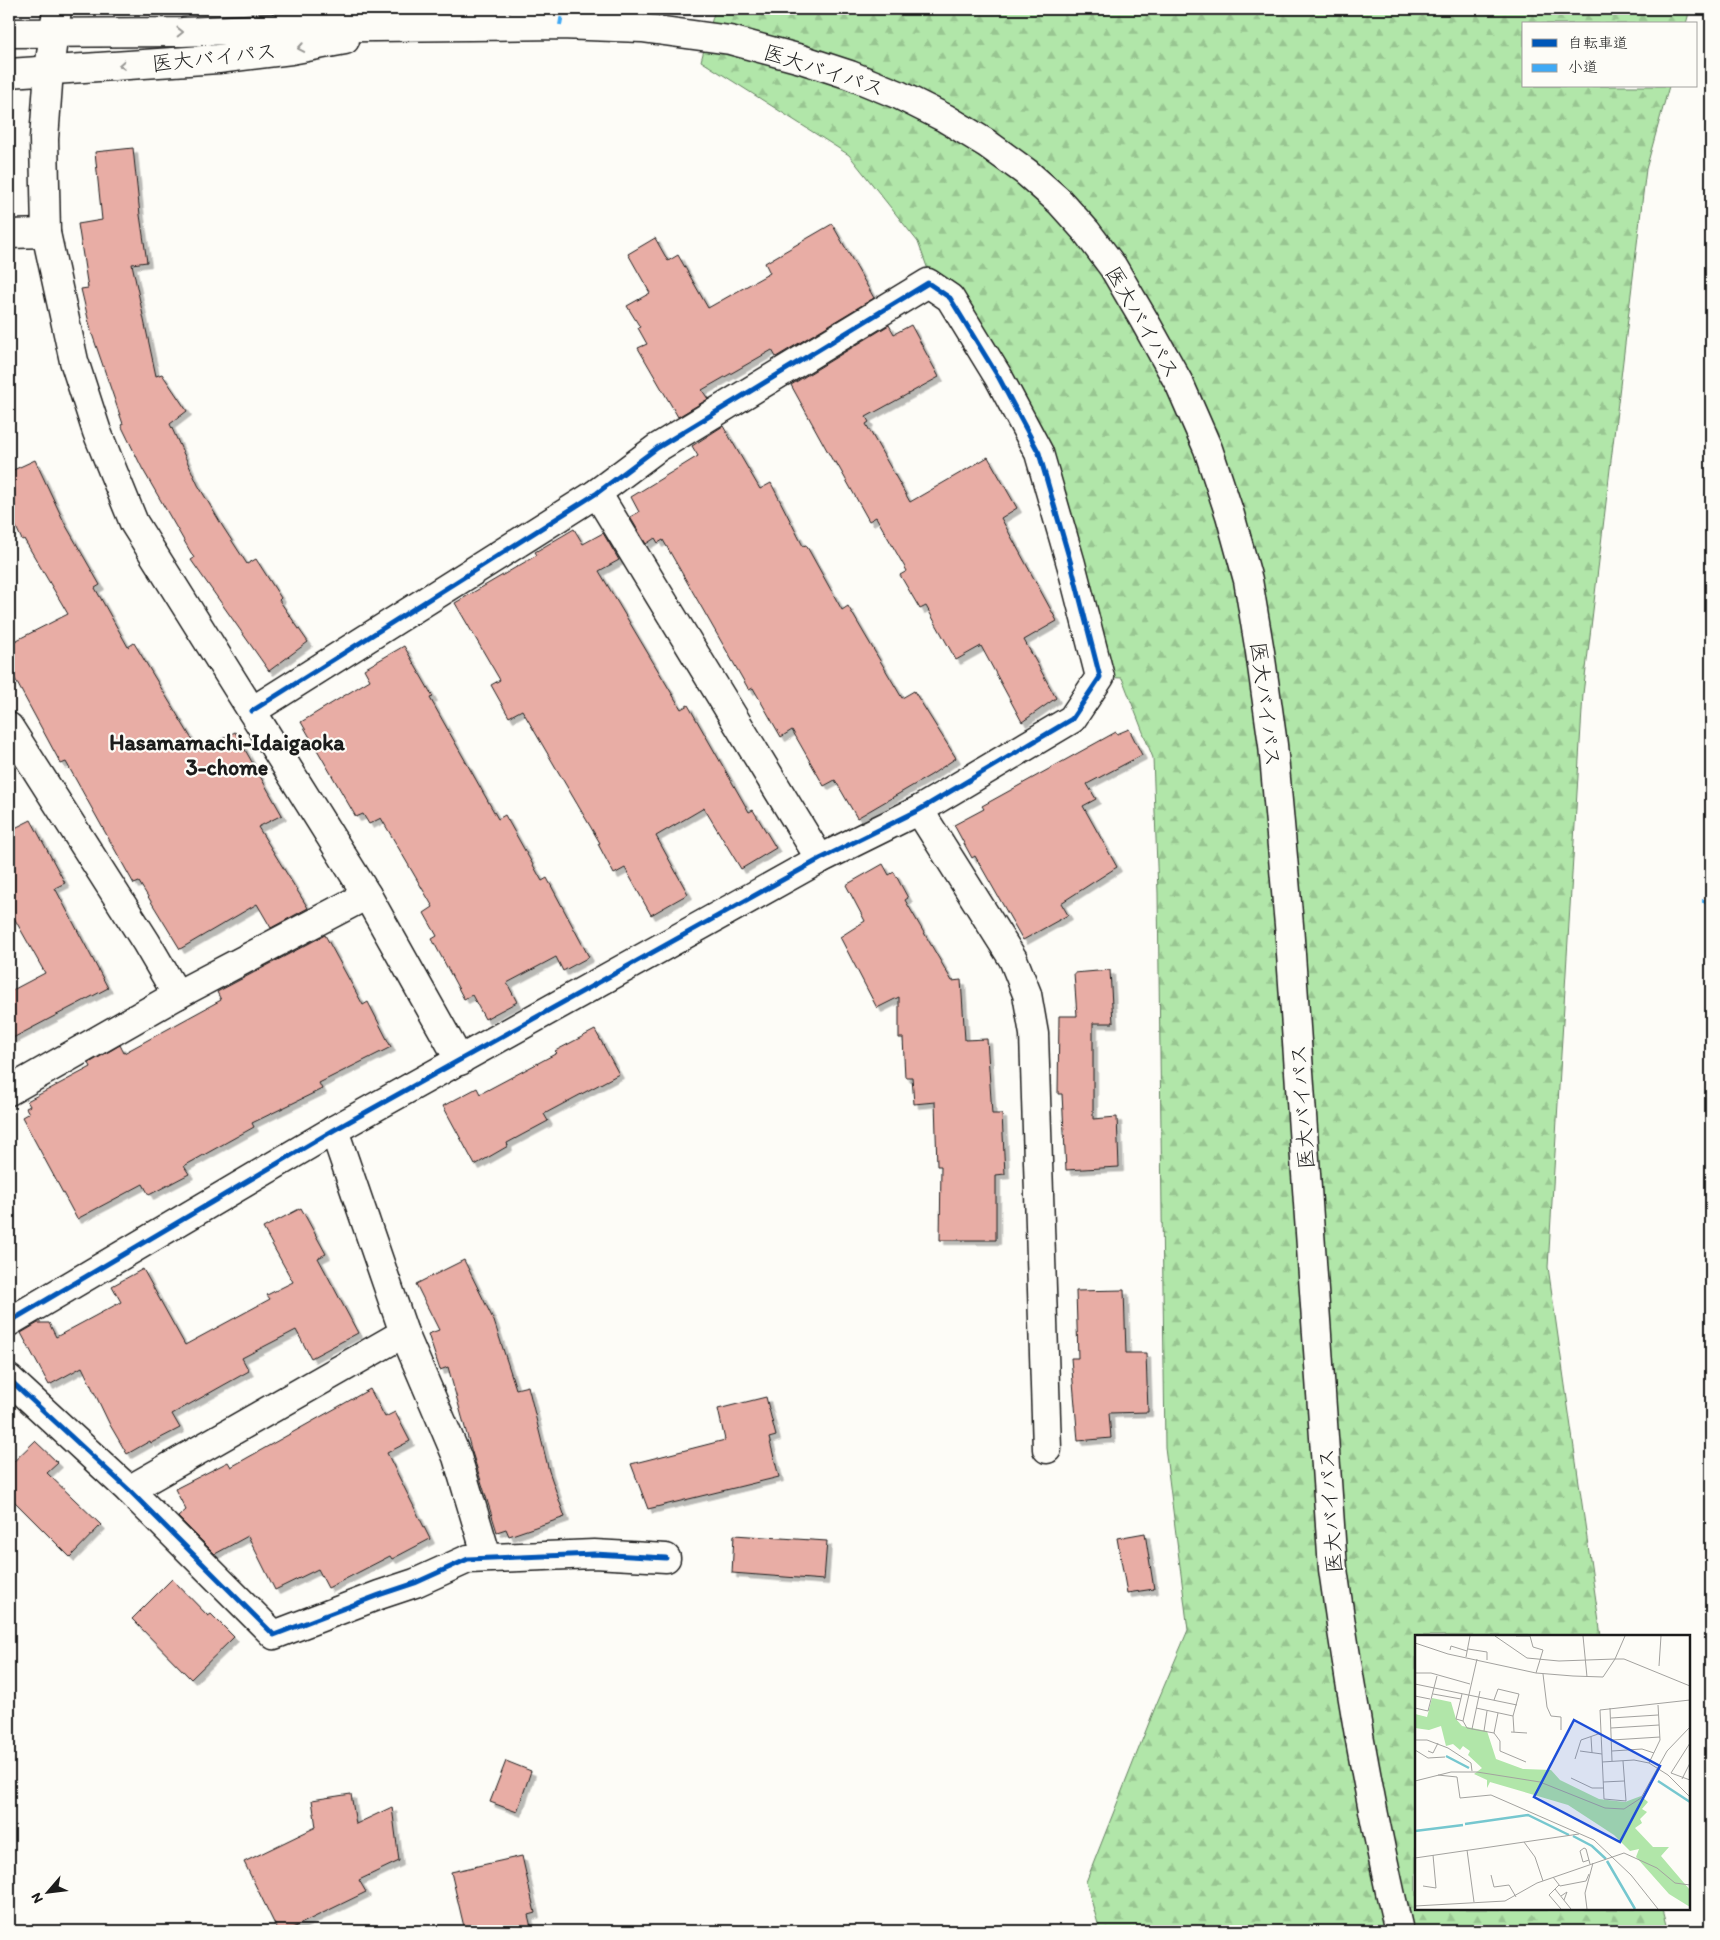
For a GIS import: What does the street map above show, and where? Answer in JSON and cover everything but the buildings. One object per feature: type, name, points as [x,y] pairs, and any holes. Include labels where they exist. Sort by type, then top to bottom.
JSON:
[{"type":"street","name":"医大バイパス","points":[[9,33],[56,21],[182,32],[418,26],[604,26],[680,32],[730,40],[801,59],[850,75],[899,95],[945,118],[986,143],[1026,172],[1059,201],[1086,231],[1113,267],[1180,385],[1208,449],[1230,515],[1248,580],[1273,745],[1290,925],[1333,1569],[1348,1671],[1381,1852],[1399,1931]]},
{"type":"street","points":[[56,21],[49,70],[44,139],[46,233],[74,361],[97,432],[134,523],[367,895],[460,1061]]},
{"type":"street","name":"医大バイパス","points":[[9,73],[218,59],[291,50],[418,26]]},
{"type":"street","points":[[9,234],[46,233]]},
{"type":"street","points":[[9,1322],[334,1130],[820,859],[919,810],[1072,719],[1100,677],[1071,564],[1039,453],[999,378],[950,298],[928,283],[657,448],[597,493],[252,711]]},
{"type":"street","points":[[597,493],[820,859]]},
{"type":"street","points":[[9,727],[146,942],[177,996]]},
{"type":"street","points":[[919,810],[1013,959],[1027,994],[1034,1034],[1047,1449]]},
{"type":"street","points":[[9,1092],[177,996],[367,895]]},
{"type":"street","points":[[334,1130],[404,1333],[456,1456],[486,1557]]},
{"type":"street","points":[[129,1490],[404,1333]]},
{"type":"street","points":[[9,1379],[129,1490],[274,1635],[415,1583],[468,1558],[594,1554],[666,1558]]},
{"type":"green space","points":[[715,9],[1690,9],[1687,22],[1522,22],[1522,88],[1668,88],[1646,169],[1583,694],[1548,1267],[1601,1635],[1415,1635],[1415,1910],[1663,1910],[1669,1931],[1100,1931],[1086,1882],[1156,1705],[1188,1630],[1165,1447],[1158,893],[1153,758],[1122,678],[1100,677],[1046,447],[931,278],[918,242],[849,155],[701,61]]},
{"type":"marked path","points":[[560,25],[563,9]]},
{"type":"marked path","points":[[1702,901],[1711,901]]},
{"type":"cycle path","points":[[9,1322],[334,1130],[820,859],[919,810],[1072,719],[1100,677],[1071,564],[1039,453],[999,378],[950,298],[928,283],[657,448],[597,493],[252,711]]},
{"type":"cycle path","points":[[9,1379],[129,1490],[274,1635],[415,1583],[468,1559],[594,1554],[666,1558]]},
{"type":"district","name":"Hasamamachi-Idaigaoka 3-chome","points":[[227,754]]}]
